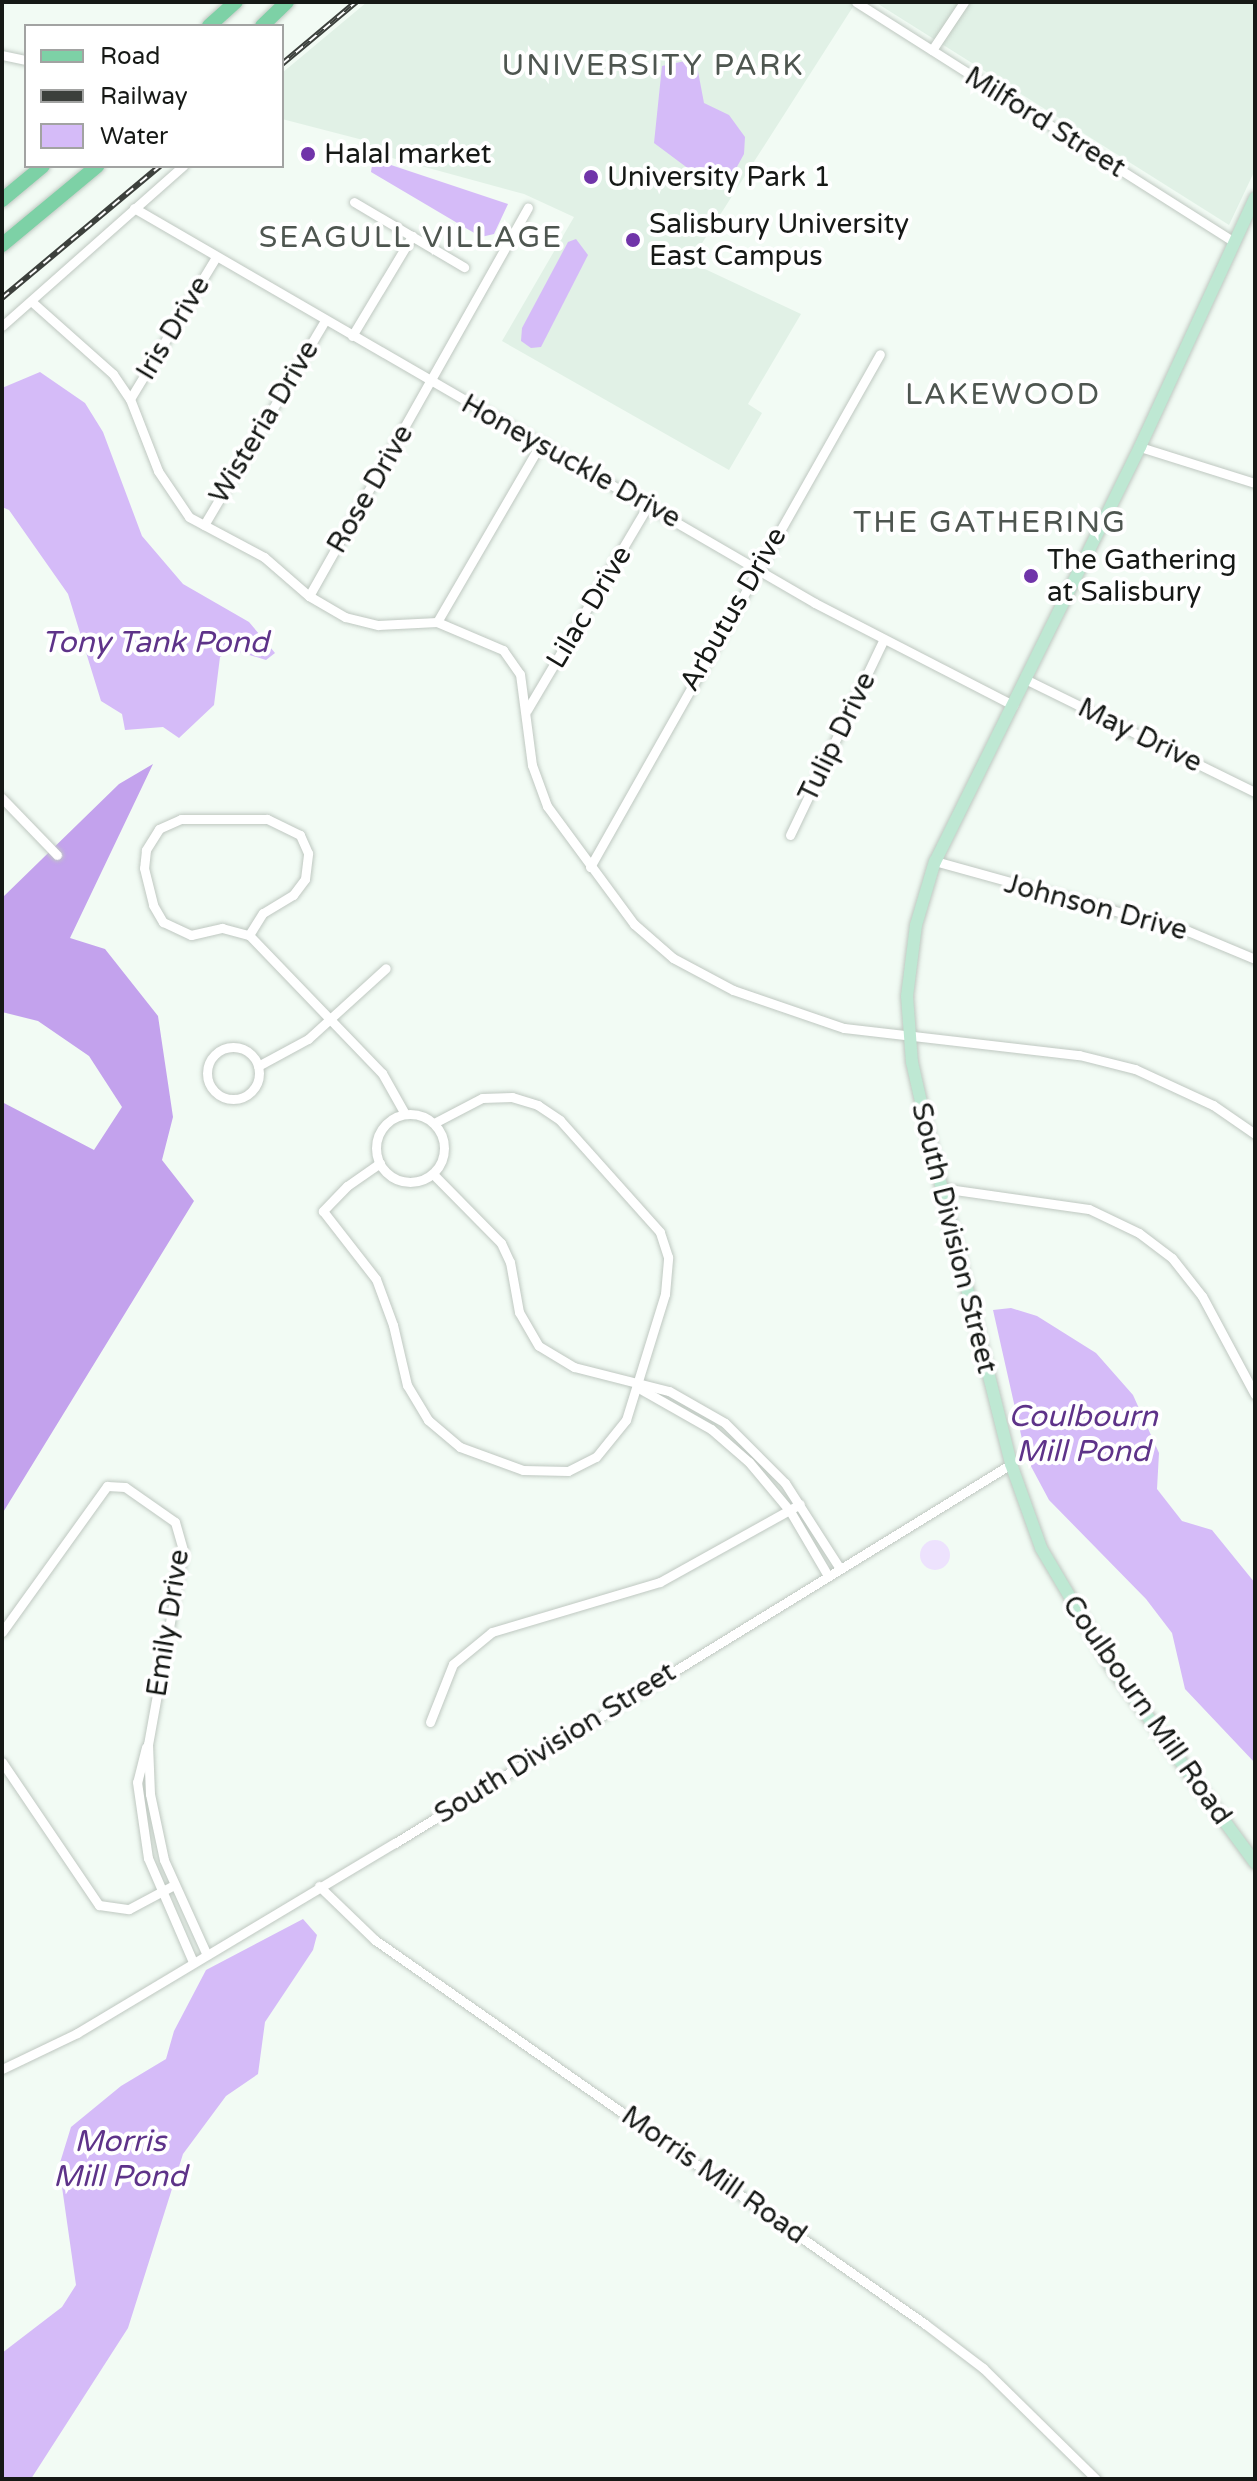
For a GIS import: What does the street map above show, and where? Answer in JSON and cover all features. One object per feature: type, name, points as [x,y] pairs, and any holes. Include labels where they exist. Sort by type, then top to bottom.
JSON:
[{"type":"main road","points":[[211,24],[236,2]]},
{"type":"main road","points":[[264,24],[287,2]]},
{"type":"main road","points":[[2,200],[41,168]]},
{"type":"main road","points":[[2,245],[95,168]]},
{"type":"street","name":"Milford Street","points":[[856,2],[1234,242]]},
{"type":"street","points":[[932,50],[964,2]]},
{"type":"street","points":[[2,55],[24,60]]},
{"type":"street","points":[[2,326],[181,168]]},
{"type":"street","name":"South Division Street","points":[[2,2069],[77,2033],[1011,1464],[941,1188],[908,1034],[911,948],[935,861],[1140,447],[1255,198]]},
{"type":"street","points":[[354,202],[464,267]]},
{"type":"street","name":"Rose Drive","points":[[309,596],[528,207]]},
{"type":"street","name":"Honeysuckle Drive","points":[[134,208],[758,568],[884,639],[1013,705]]},
{"type":"street","points":[[352,336],[412,236]]},
{"type":"street","name":"Iris Drive","points":[[130,399],[216,257]]},
{"type":"street","points":[[31,301],[91,351],[130,399],[171,494],[204,525],[264,557],[309,596],[363,622],[437,622],[468,631],[503,650],[520,674],[539,790],[590,867],[654,944],[709,979],[844,1028],[1079,1055],[1135,1069],[1213,1105],[1255,1134]]},
{"type":"street","name":"Wisteria Drive","points":[[204,525],[325,320]]},
{"type":"street","name":"Arbutus Drive","points":[[590,867],[880,354]]},
{"type":"street","points":[[437,622],[541,443]]},
{"type":"street","points":[[1140,447],[1255,483]]},
{"type":"street","name":"Lilac Drive","points":[[527,710],[649,504]]},
{"type":"street","name":"Tulip Drive","points":[[790,835],[884,639]]},
{"type":"street","name":"May Drive","points":[[1025,679],[1255,792]]},
{"type":"street","points":[[2,798],[57,855]]},
{"type":"street","points":[[249,935],[263,913],[293,895],[305,879],[308,853],[300,835],[267,819],[181,819],[159,829],[146,850],[144,868],[153,905],[163,922],[191,935],[222,928],[249,935],[382,1073],[405,1114],[434,1123],[445,1143],[433,1174]]},
{"type":"street","name":"Johnson Drive","points":[[935,861],[1188,931],[1255,959]]},
{"type":"street","points":[[258,1066],[298,1046],[332,1020],[386,968]]},
{"type":"street","points":[[231,1047],[248,1052],[258,1066],[253,1090],[239,1098],[215,1092],[207,1078],[215,1054],[231,1047]]},
{"type":"street","points":[[405,1114],[380,1132],[380,1163],[323,1211],[376,1279],[413,1397],[428,1420],[460,1447],[523,1470],[568,1471],[610,1446],[626,1420],[668,1281],[668,1257],[655,1222],[560,1120],[538,1105],[512,1097],[482,1098],[434,1123]]},
{"type":"street","points":[[380,1163],[403,1182],[433,1174]]},
{"type":"street","points":[[433,1174],[501,1243],[510,1262],[519,1312],[539,1346],[574,1367],[637,1387],[669,1391],[725,1423],[761,1454],[800,1504],[839,1567]]},
{"type":"street","points":[[941,1188],[1077,1206],[1139,1233],[1172,1258],[1202,1296],[1255,1395]]},
{"type":"street","points":[[637,1387],[726,1441],[790,1511],[827,1574]]},
{"type":"street","name":"Coulbourn Mill Road","points":[[1011,1464],[1041,1548],[1072,1607],[1255,1863]]},
{"type":"street","name":"Emily Drive","points":[[2,1632],[107,1486],[125,1487],[175,1522],[183,1550],[148,1744],[152,1815],[174,1885],[206,1953]]},
{"type":"street","points":[[430,1722],[453,1664],[492,1632],[660,1582],[800,1504]]},
{"type":"street","name":"Emily Drive","points":[[148,1744],[139,1762],[139,1805],[160,1890],[193,1962]]},
{"type":"street","points":[[2,1762],[99,1905],[129,1909],[174,1885]]},
{"type":"street","name":"Morris Mill Road","points":[[319,1886],[375,1940],[983,2368],[1096,2479]]},
{"type":"shaded area","name":"Salisbury University East Campus","points":[[367,2],[856,2],[690,262],[801,314],[748,404],[762,413],[729,470],[502,341],[574,217],[524,194],[359,149],[363,140],[284,120],[284,71]]},
{"type":"shaded area","points":[[875,2],[1255,2],[1255,170],[1229,225]]},
{"type":"shaded area","points":[[153,764],[70,938],[105,949],[158,1016],[173,1117],[162,1160],[194,1201],[2,1514],[2,1102],[94,1150],[122,1107],[89,1056],[38,1021],[2,1012],[2,898],[119,784]]},
{"type":"shaded area","points":[[935,1540],[941,1541],[949,1549],[949,1561],[941,1569],[935,1570],[929,1569],[921,1561],[920,1555],[921,1549],[929,1541]]},
{"type":"water","points":[[685,61],[697,66],[704,103],[729,115],[745,137],[744,154],[727,185],[709,184],[654,143],[662,66]]},
{"type":"water","points":[[373,159],[508,204],[494,234],[481,237],[371,172]]},
{"type":"water","points":[[576,239],[588,255],[541,347],[531,348],[521,341],[522,328],[568,242]]},
{"type":"water","name":"Tony Tank Pond","points":[[40,372],[85,403],[103,432],[142,536],[183,584],[249,622],[275,653],[266,660],[233,650],[220,657],[214,705],[179,738],[163,727],[125,730],[122,714],[101,701],[68,594],[9,510],[2,507],[2,388]]},
{"type":"water","name":"Coulbourn Mill Pond","points":[[1011,1308],[1037,1316],[1096,1353],[1133,1395],[1159,1453],[1157,1489],[1182,1521],[1212,1530],[1255,1583],[1255,1763],[1185,1689],[1172,1633],[1146,1599],[1049,1500],[1026,1457],[993,1310]]},
{"type":"water","name":"Morris Mill Pond","points":[[303,1919],[317,1935],[313,1950],[265,2022],[258,2074],[226,2096],[183,2154],[128,2328],[31,2479],[2,2479],[2,2353],[62,2307],[76,2285],[59,2166],[71,2127],[121,2086],[166,2059],[174,2031],[206,1970]]},
{"type":"railway","points":[[284,62],[356,2]]},
{"type":"railway","points":[[2,298],[158,168]]},
{"type":"place","name":"Halal market","points":[[308,154]]},
{"type":"place","name":"University Park 1","points":[[591,177]]},
{"type":"place","name":"Salisbury University East Campus","points":[[633,240]]},
{"type":"place","name":"The Gathering at Salisbury","points":[[1031,576]]},
{"type":"district","name":"UNIVERSITY PARK","points":[[653,66]]},
{"type":"district","name":"SEAGULL VILLAGE","points":[[411,238]]},
{"type":"district","name":"LAKEWOOD","points":[[1003,395]]},
{"type":"district","name":"THE GATHERING","points":[[990,523]]}]
